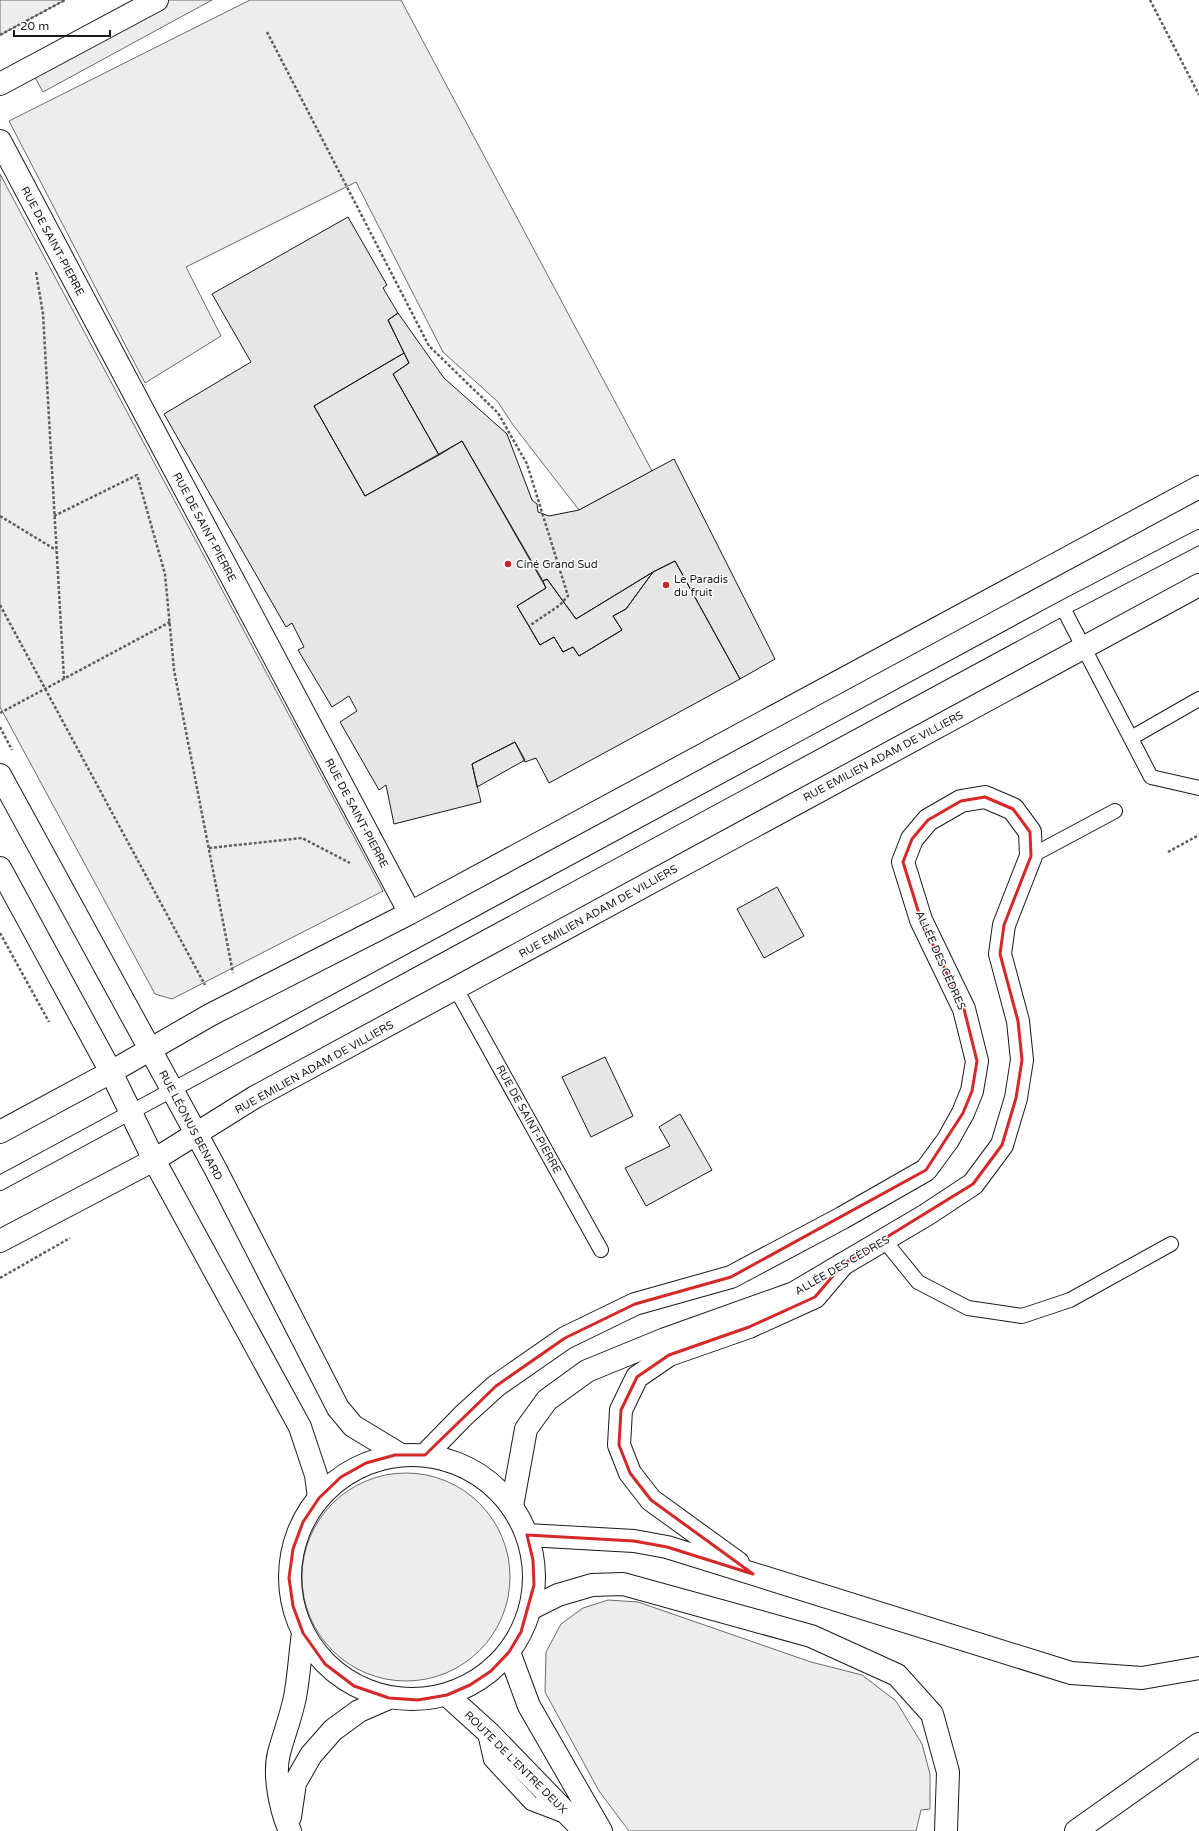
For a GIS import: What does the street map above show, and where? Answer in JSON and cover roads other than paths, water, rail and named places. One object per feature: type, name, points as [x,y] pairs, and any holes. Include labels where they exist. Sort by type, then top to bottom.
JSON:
[{"type":"main road","points":[[0,84],[157,0]]},
{"type":"main road","name":"RUE DE SAINT-PIERRE","points":[[0,141],[410,913]]},
{"type":"main road","points":[[0,1132],[111,1072],[210,1015],[410,913],[1199,487]]},
{"type":"main road","name":"RUE EMILIEN ADAM DE VILLIERS","points":[[0,1241],[154,1160],[255,1097],[1199,585]]},
{"type":"main road","name":"RUE LÉONUS BENARD","points":[[0,775],[196,1134],[338,1408],[353,1426],[401,1455]]},
{"type":"main road","name":"ALLÉE DES CÈDRES","points":[[425,1455],[464,1415],[496,1386],[565,1338],[635,1304],[731,1277],[842,1218],[926,1170],[948,1140],[962,1113],[972,1091],[977,1061],[964,1009],[921,920],[903,862],[912,838],[928,820],[961,800],[985,797],[1013,809],[1030,832],[1031,856],[1004,925],[1000,954],[1018,1021],[1022,1060],[1016,1098],[1002,1145],[973,1184],[926,1215],[794,1293],[665,1339],[587,1370],[547,1400],[526,1429],[512,1506]]},
{"type":"main road","points":[[0,868],[111,1072],[154,1160],[300,1427],[316,1475],[318,1498]]},
{"type":"main road","points":[[754,1574],[652,1500],[630,1473],[619,1445],[621,1410],[637,1377],[669,1355],[749,1327],[815,1297],[843,1264]]},
{"type":"main road","points":[[395,1455],[425,1455],[448,1459],[469,1469],[488,1482],[512,1506],[527,1535],[533,1560],[534,1585],[530,1609],[521,1632],[508,1652],[491,1671],[470,1685],[447,1695],[418,1700],[389,1698],[354,1686],[325,1664],[303,1633],[293,1606],[289,1578],[293,1549],[303,1522],[318,1498],[340,1477],[366,1463],[395,1455]]},
{"type":"main road","points":[[527,1535],[634,1541],[667,1547],[1071,1673],[1142,1678],[1199,1668]]},
{"type":"main road","points":[[530,1609],[558,1595],[592,1585],[623,1584],[811,1636],[897,1675],[932,1714],[948,1772],[946,1831]]},
{"type":"main road","points":[[289,1830],[280,1797],[277,1773],[279,1754],[289,1725],[295,1696],[303,1633]]},
{"type":"main road","name":"ROUTE DE L'ENTRE DEUX","points":[[508,1652],[529,1706],[601,1831]]},
{"type":"main road","name":"ROUTE DE L'ENTRE DEUX","points":[[447,1695],[483,1727],[578,1825]]},
{"type":"main road","points":[[289,1830],[295,1783],[311,1755],[333,1730],[354,1715],[389,1698]]},
{"type":"main road","points":[[1076,1831],[1199,1744]]},
{"type":"lane","points":[[0,1183],[1063,608],[1199,536]]},
{"type":"lane","points":[[1063,608],[1151,777],[1199,788]]},
{"type":"lane","points":[[1130,738],[1199,699]]},
{"type":"lane","points":[[1031,856],[1115,811]]},
{"type":"lane","name":"RUE DE SAINT-PIERRE","points":[[456,989],[601,1250]]},
{"type":"lane","points":[[884,1240],[918,1282],[968,1308],[1022,1316],[1070,1300],[1171,1244]]},
{"type":"place","name":"Ciné Grand Sud","points":[[508,564]]},
{"type":"place","name":"Le Paradis du fruit","points":[[666,585]]}]
